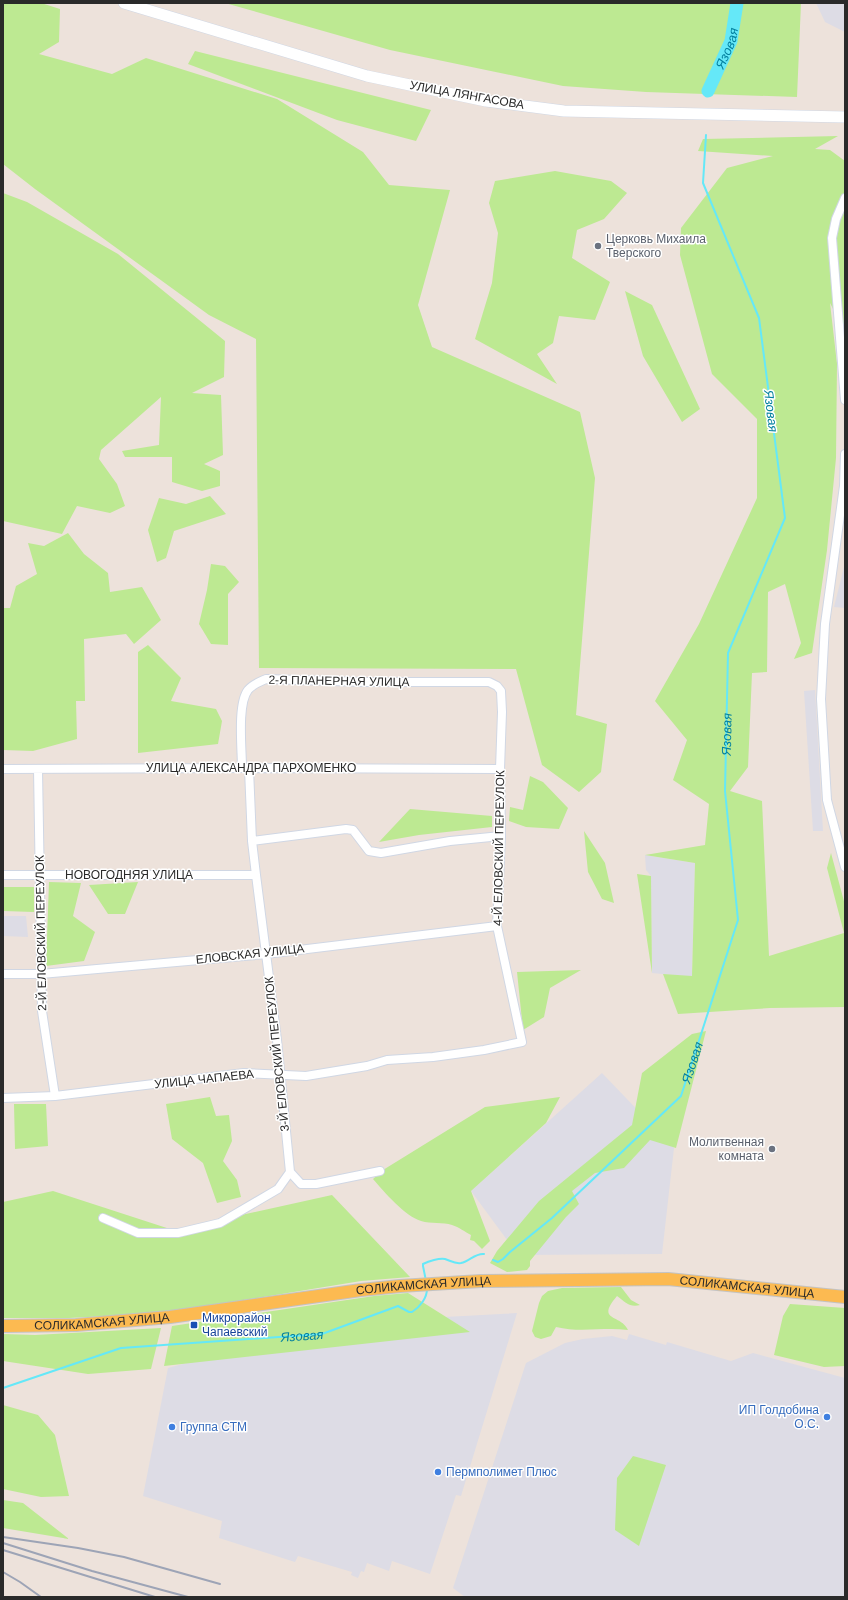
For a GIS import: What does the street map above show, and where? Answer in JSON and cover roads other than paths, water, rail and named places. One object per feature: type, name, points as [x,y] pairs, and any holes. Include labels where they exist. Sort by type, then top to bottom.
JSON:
[{"type":"main road","name":"УЛИЦА ЛЯНГАСОВА","points":[[124,3],[366,76],[486,102],[564,111],[845,117]]},
{"type":"main road","name":"СОЛИКАМСКАЯ УЛИЦА","points":[[3,1326],[76,1325],[170,1317],[400,1286],[450,1282],[668,1279],[845,1298]]},
{"type":"street","points":[[845,198],[836,219],[832,238],[845,400]]},
{"type":"street","points":[[845,454],[844,486],[825,624],[820,699],[827,800],[845,867]]},
{"type":"street","name":"2-Я ПЛАНЕРНАЯ УЛИЦА","points":[[245,768],[241,725],[243,701],[247,691],[254,684],[266,679],[364,682],[489,682]]},
{"type":"street","name":"4-Й ЕЛОВСКИЙ ПЕРЕУЛОК","points":[[489,682],[497,686],[501,691],[502,712],[500,769],[501,836],[497,926],[522,1042]]},
{"type":"street","name":"3-Й ЕЛОВСКИЙ ПЕРЕУЛОК","points":[[245,768],[290,1172]]},
{"type":"street","name":"УЛИЦА АЛЕКСАНДРА ПАРХОМЕНКО","points":[[3,769],[500,769]]},
{"type":"street","name":"2-Й ЕЛОВСКИЙ ПЕРЕУЛОК","points":[[38,769],[42,1011],[55,1096]]},
{"type":"street","points":[[252,841],[346,829],[353,830],[369,851],[381,854],[450,841],[501,836]]},
{"type":"street","name":"НОВОГОДНЯЯ УЛИЦА","points":[[3,875],[256,875]]},
{"type":"street","name":"ЕЛОВСКАЯ УЛИЦА","points":[[3,974],[41,974],[266,954],[497,926]]},
{"type":"street","name":"УЛИЦА ЧАПАЕВА","points":[[3,1098],[55,1096],[244,1073],[306,1076],[348,1070],[387,1060],[433,1057],[484,1050],[522,1042]]},
{"type":"street","points":[[102,1218],[138,1233],[178,1233],[220,1223],[278,1189],[290,1172],[301,1184],[316,1184],[380,1171]]},
{"type":"waterway","name":"Язовая","points":[[708,91],[731,41],[737,3]]},
{"type":"waterway","name":"Язовая","points":[[493,1260],[498,1262],[503,1259],[552,1218],[681,1096],[738,920],[725,791],[728,653],[785,518],[759,318],[703,183],[706,135]]},
{"type":"waterway","name":"Язовая","points":[[426,1281],[423,1264],[434,1260],[443,1259],[455,1263],[461,1263],[478,1255],[484,1254]]},
{"type":"waterway","name":"Язовая","points":[[3,1388],[121,1348],[322,1334],[398,1306],[412,1312],[418,1308],[426,1296],[427,1289]]},
{"type":"railway","points":[[3,1537],[78,1548],[124,1557],[220,1584]]},
{"type":"railway","points":[[3,1543],[92,1571],[188,1597]]},
{"type":"railway","points":[[3,1550],[155,1597]]},
{"type":"railway","points":[[3,1572],[41,1597]]},
{"type":"place","name":"Церковь Михаила Тверского","points":[[598,246]]},
{"type":"place","name":"Молитвенная комната","points":[[772,1149]]},
{"type":"place","name":"Микрорайон Чапаевский","points":[[194,1325]]},
{"type":"place","name":"ИП Голдобина О.С.","points":[[827,1417]]},
{"type":"place","name":"Группа СТМ","points":[[172,1427]]},
{"type":"place","name":"Пермполимет Плюс","points":[[438,1472]]}]
